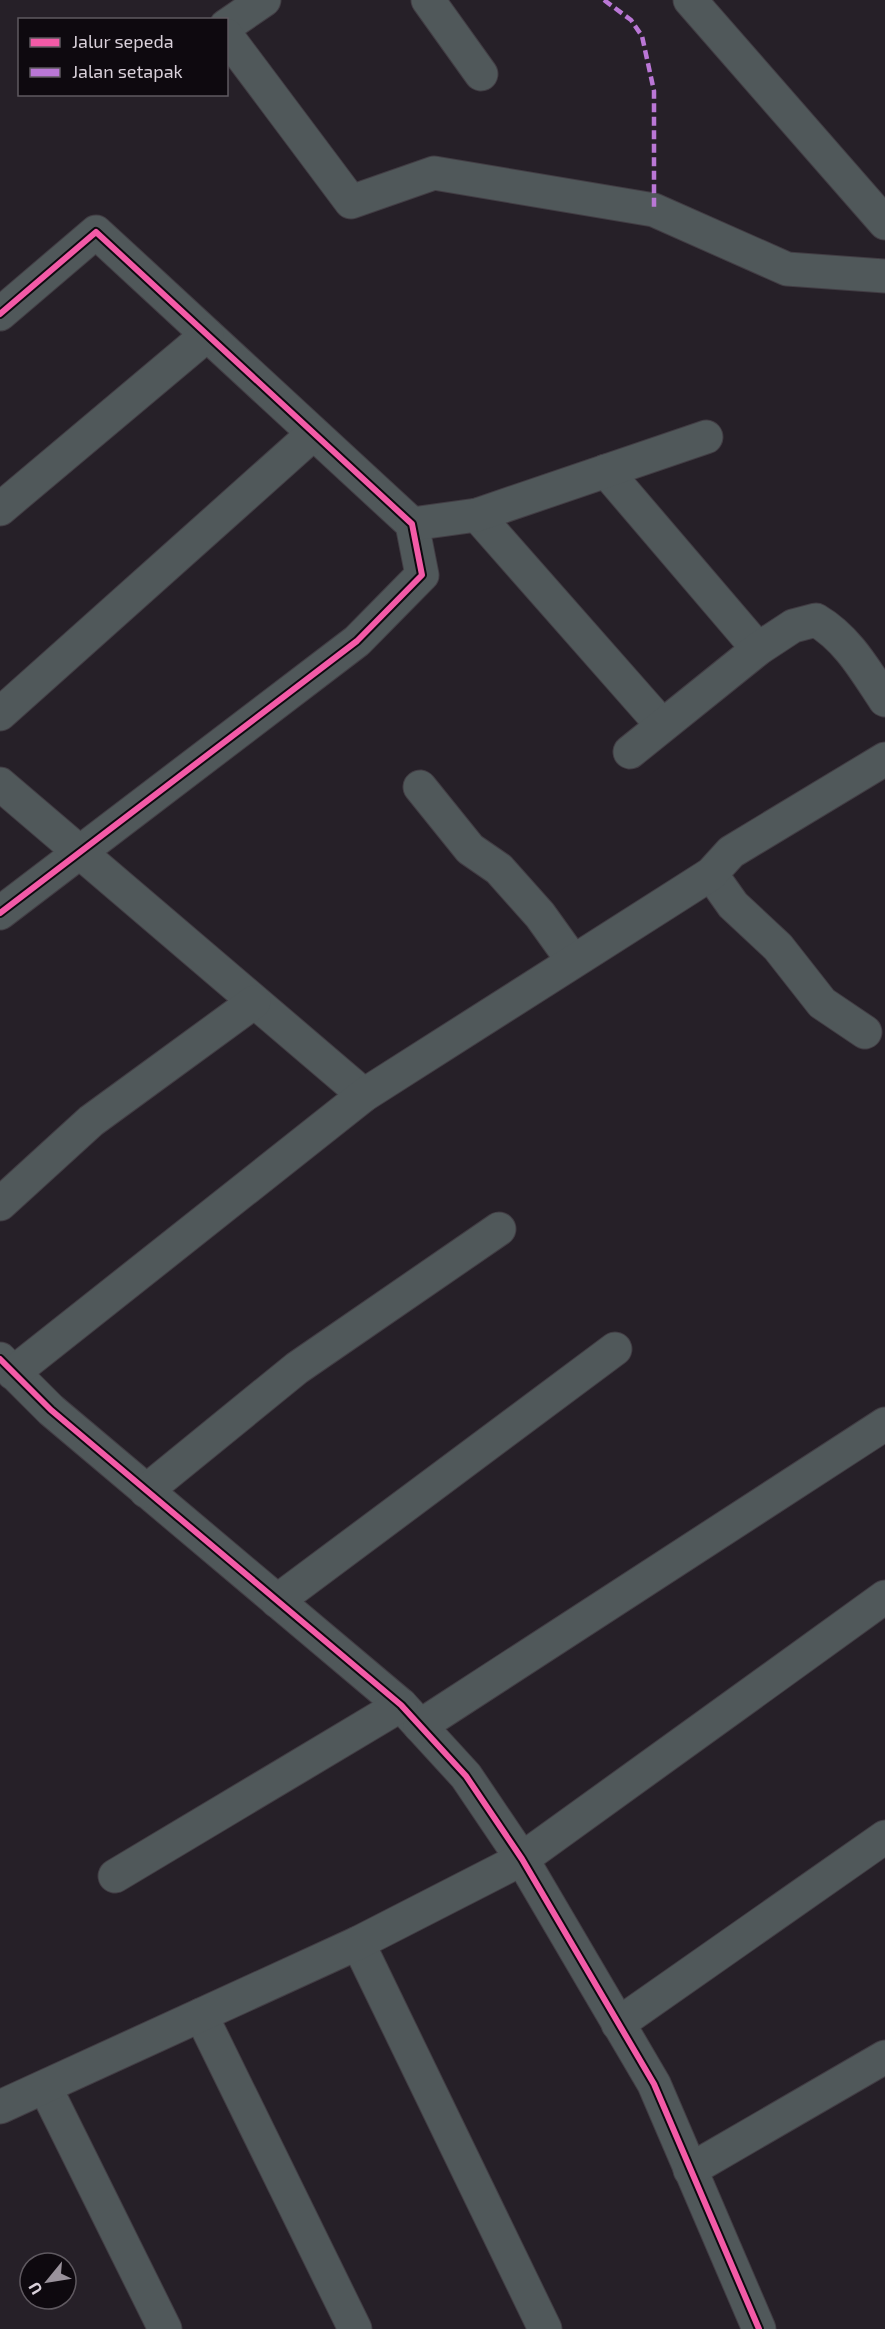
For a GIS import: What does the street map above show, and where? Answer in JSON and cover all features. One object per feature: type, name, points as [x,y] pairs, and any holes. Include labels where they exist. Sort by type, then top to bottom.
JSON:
[{"type":"street","points":[[228,25],[264,0]]},
{"type":"street","points":[[428,0],[481,74]]},
{"type":"street","points":[[690,0],[885,223]]},
{"type":"street","points":[[228,38],[351,202],[434,173],[654,210],[787,269],[885,276]]},
{"type":"street","points":[[0,314],[96,232],[412,524],[423,575],[357,640],[0,913]]},
{"type":"street","points":[[0,509],[207,335]]},
{"type":"street","points":[[0,714],[313,434]]},
{"type":"street","points":[[412,524],[477,515],[706,436]]},
{"type":"street","points":[[606,471],[758,648]]},
{"type":"street","points":[[477,515],[662,725]]},
{"type":"street","points":[[630,752],[758,648],[793,626],[816,620],[833,630],[856,656],[885,700]]},
{"type":"street","points":[[747,2325],[690,2170],[654,2084],[522,1859],[466,1776],[410,1716],[51,1410],[7,1366],[364,1095],[711,874],[731,852],[885,759]]},
{"type":"street","points":[[0,783],[364,1095]]},
{"type":"street","points":[[420,787],[470,849],[499,869],[540,915],[573,961]]},
{"type":"street","points":[[711,874],[733,905],[778,947],[822,1003],[864,1032]]},
{"type":"street","points":[[0,1204],[91,1121],[254,1002]]},
{"type":"street","points":[[146,1491],[297,1368],[499,1229]]},
{"type":"street","points":[[277,1601],[615,1349]]},
{"type":"street","points":[[115,1876],[410,1716],[885,1424]]},
{"type":"street","points":[[0,2107],[358,1943],[522,1859],[885,1597]]},
{"type":"street","points":[[618,2024],[885,1837]]},
{"type":"street","points":[[358,1943],[545,2329]]},
{"type":"street","points":[[201,2015],[355,2329]]},
{"type":"street","points":[[690,2170],[885,2058]]},
{"type":"street","points":[[45,2087],[165,2329]]},
{"type":"marked path","points":[[604,0],[631,20],[642,36],[654,91],[654,210]]},
{"type":"cycle path","points":[[0,314],[96,232],[412,524],[422,575],[357,641],[0,913]]},
{"type":"cycle path","points":[[0,1359],[51,1410],[401,1705],[466,1776],[522,1859],[654,2084],[759,2329]]}]
